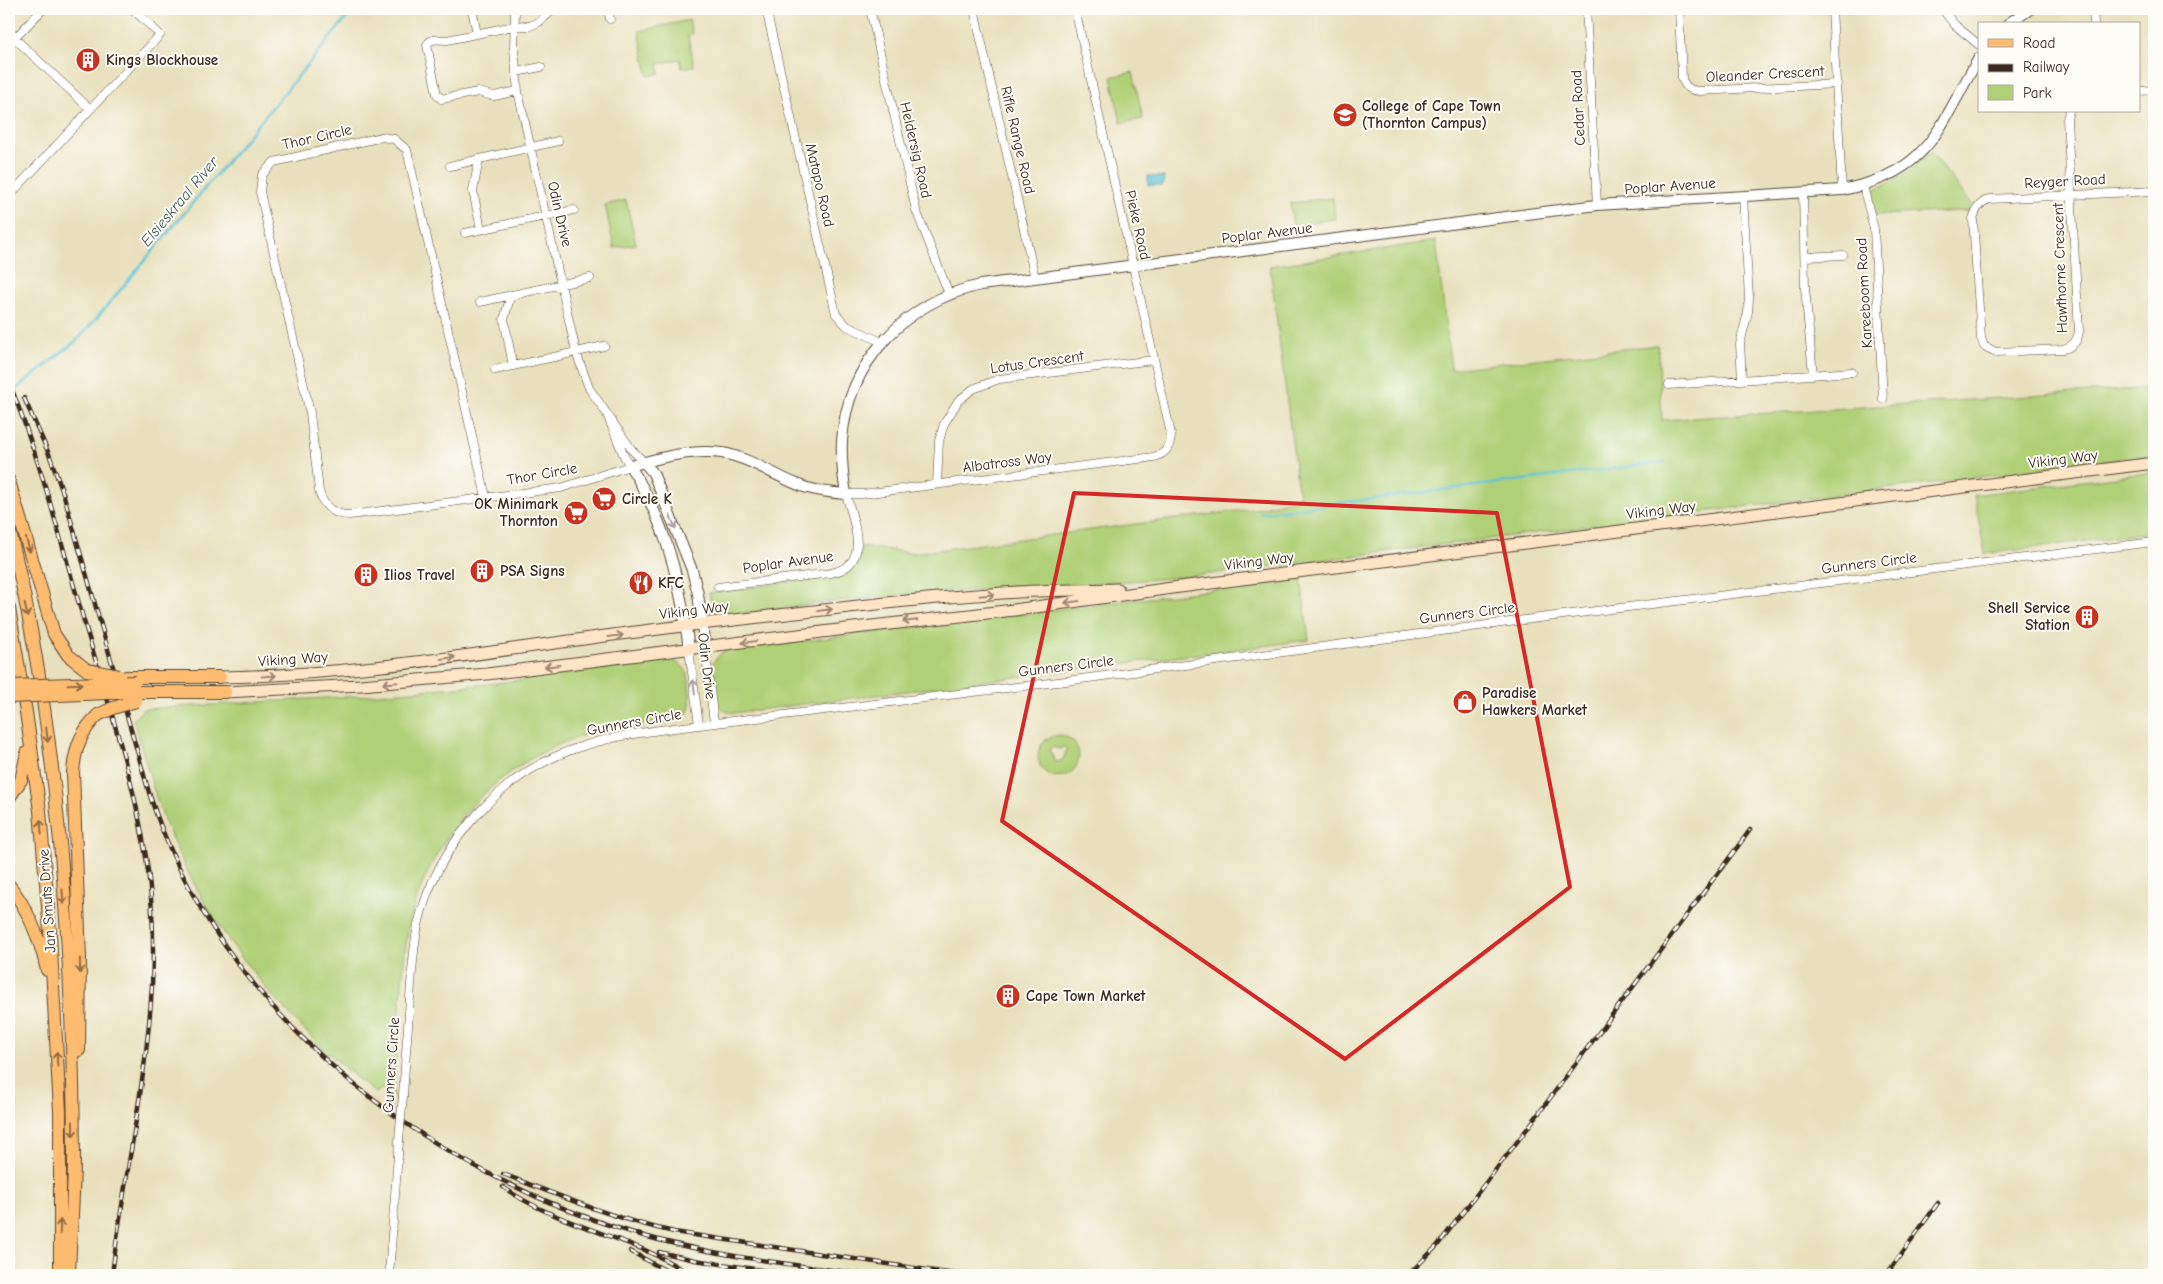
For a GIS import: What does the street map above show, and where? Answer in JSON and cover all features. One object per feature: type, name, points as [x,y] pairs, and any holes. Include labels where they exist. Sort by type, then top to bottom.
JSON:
[{"type":"main road","name":"Viking Way","points":[[225,692],[361,685],[487,674],[1024,608],[2154,463]]},
{"type":"main road","points":[[9,481],[54,634],[68,655],[87,670],[104,675],[132,688]]},
{"type":"main road","name":"Jan Smuts Drive","points":[[9,528],[40,687],[55,808],[66,924],[74,1160],[69,1275]]},
{"type":"main road","name":"Viking Way","points":[[220,677],[263,677],[359,670],[686,626],[852,607],[1018,592],[1172,588]]},
{"type":"main road","name":"Jan Smuts Drive","points":[[9,608],[40,811],[60,1111],[60,1275]]},
{"type":"main road","points":[[9,697],[132,688],[220,677]]},
{"type":"main road","points":[[9,686],[225,692]]},
{"type":"main road","points":[[73,1107],[80,1031],[81,996],[74,762],[79,739],[88,726],[98,715],[112,708],[132,688]]},
{"type":"main road","points":[[9,798],[21,780],[26,764],[28,748],[26,712]]},
{"type":"main road","points":[[9,885],[26,911],[40,945],[54,1001]]},
{"type":"street","points":[[43,9],[12,36],[90,109]]},
{"type":"street","points":[[9,196],[160,35],[133,9]]},
{"type":"street","points":[[472,9],[477,34]]},
{"type":"street","name":"Odin Drive","points":[[514,9],[518,90],[576,352],[586,380],[608,417],[624,456],[652,505],[672,557],[682,595],[699,725]]},
{"type":"street","points":[[518,90],[494,96],[478,92],[445,100],[438,98],[427,45],[432,40],[447,40],[514,26],[530,26],[539,22],[554,9]]},
{"type":"street","points":[[608,9],[610,19]]},
{"type":"street","name":"Matopo Road","points":[[766,9],[836,314],[846,326],[882,342]]},
{"type":"street","name":"Heldersig Road","points":[[870,9],[916,210],[949,294]]},
{"type":"street","name":"Rifle Range Road","points":[[974,9],[1035,278]]},
{"type":"street","name":"Pieke Road","points":[[1075,9],[1171,434],[1168,448]]},
{"type":"street","name":"Cedar Road","points":[[1586,9],[1597,205]]},
{"type":"street","name":"Oleander Crescent","points":[[1679,9],[1682,79],[1685,86],[1691,90],[1836,84]]},
{"type":"street","points":[[1842,190],[1832,9],[1846,9]]},
{"type":"street","points":[[1942,9],[1950,20],[1978,44]]},
{"type":"street","points":[[2011,22],[2030,9]]},
{"type":"street","points":[[2093,9],[2094,22]]},
{"type":"street","name":"Poplar Avenue","points":[[718,587],[831,573],[846,567],[854,559],[858,546],[846,494],[842,449],[846,411],[857,381],[882,342],[912,314],[949,294],[981,285],[1597,205],[1842,190],[1863,186],[1897,171],[1927,147],[1944,124],[1978,60]]},
{"type":"street","points":[[516,72],[541,67]]},
{"type":"street","points":[[2140,91],[2154,90]]},
{"type":"street","points":[[2068,112],[2071,194]]},
{"type":"street","name":"Thor Circle","points":[[486,497],[407,150],[394,139],[382,137],[274,162],[262,175],[260,192],[310,413],[319,491],[322,501],[334,512],[350,515],[561,488],[630,466]]},
{"type":"street","points":[[450,166],[558,141]]},
{"type":"street","points":[[479,159],[473,191],[481,229]]},
{"type":"street","name":"Kareeboom Road","points":[[1863,186],[1874,229],[1883,399]]},
{"type":"street","name":"Reyger Road","points":[[1979,206],[1990,199],[2154,191]]},
{"type":"street","points":[[1803,192],[1812,375]]},
{"type":"street","name":"Hawthorne Crescent","points":[[1979,206],[1974,219],[1981,338],[1984,346],[1996,352],[2063,349],[2074,344],[2079,331],[2071,194]]},
{"type":"street","points":[[1742,380],[1741,337],[1749,305],[1743,196]]},
{"type":"street","points":[[465,233],[574,210]]},
{"type":"street","points":[[1805,257],[1843,255]]},
{"type":"street","points":[[480,302],[590,278]]},
{"type":"street","points":[[511,295],[504,318],[513,366]]},
{"type":"street","points":[[495,370],[604,346]]},
{"type":"street","name":"Lotus Crescent","points":[[938,484],[939,441],[944,424],[958,401],[973,389],[999,379],[1154,360]]},
{"type":"street","points":[[1669,385],[1852,372]]},
{"type":"street","name":"Odin Drive","points":[[608,417],[615,423],[632,450],[653,473],[692,570],[702,624],[714,723]]},
{"type":"street","name":"Albatross Way","points":[[846,494],[862,494],[1154,457],[1162,454],[1168,448]]},
{"type":"street","points":[[630,466],[692,453],[722,453],[749,462],[807,488],[846,494]]},
{"type":"street","name":"Gunners Circle","points":[[390,1275],[413,958],[419,924],[434,879],[462,832],[486,805],[520,776],[561,754],[604,740],[714,723],[1066,681],[1538,618],[2154,542]]},
{"type":"highlighted area","points":[[1074,493],[1497,513],[1570,887],[1345,1059],[1002,821]]},
{"type":"green space","points":[[689,20],[692,34],[688,36],[694,66],[682,68],[680,59],[658,64],[660,73],[648,76],[639,31]]},
{"type":"green space","points":[[1133,72],[1143,119],[1121,123],[1111,77]]},
{"type":"green space","points":[[1931,152],[1973,206],[1970,211],[1875,215],[1870,199],[1872,191],[1903,175]]},
{"type":"green space","points":[[1333,198],[1335,219],[1293,225],[1290,203]]},
{"type":"green space","points":[[626,200],[636,244],[614,248],[605,205]]},
{"type":"green space","points":[[1436,241],[1451,369],[1658,345],[1662,420],[2154,388],[2154,455],[1202,575],[880,597],[722,616],[718,616],[719,611],[712,606],[709,593],[843,575],[856,565],[862,546],[913,553],[1260,508],[1299,498],[1270,266]]},
{"type":"green space","points":[[2154,472],[2154,532],[1985,554],[1974,495]]},
{"type":"green space","points":[[1301,579],[1309,640],[734,713],[726,711],[721,707],[714,695],[711,665],[723,651]]},
{"type":"green space","points":[[670,660],[681,665],[688,675],[690,703],[685,716],[675,721],[600,731],[556,746],[525,762],[498,782],[473,805],[451,832],[433,861],[419,892],[409,926],[404,962],[393,1096],[388,1096],[384,1088],[375,1093],[310,1035],[252,971],[226,936],[203,900],[165,822],[133,720],[143,709],[358,696],[488,684]]},
{"type":"green space","points":[[1060,735],[1073,742],[1078,749],[1079,759],[1077,764],[1072,772],[1067,775],[1053,776],[1046,773],[1041,766],[1038,759],[1039,751],[1042,744],[1049,738]],"holes":[[[1064,746],[1067,750],[1062,761],[1056,762],[1049,750],[1052,747],[1060,749]]]},
{"type":"water","points":[[1148,176],[1164,177],[1163,186],[1148,185]]},
{"type":"waterway","name":"Elsieskraal River","points":[[9,395],[77,340],[96,319],[354,9]]},
{"type":"waterway","points":[[1260,513],[1665,462]]},
{"type":"railway","points":[[9,382],[21,412],[60,535],[131,783],[147,862],[153,942],[149,1026],[112,1275]]},
{"type":"railway","points":[[24,398],[49,454],[64,496],[150,796],[182,874],[226,947],[279,1013],[340,1072],[408,1125],[481,1169],[558,1206],[665,1242],[752,1259],[868,1275]]},
{"type":"railway","points":[[1408,1275],[1437,1246],[1530,1125],[1750,830]]},
{"type":"railway","points":[[503,1174],[609,1214],[674,1232],[961,1275]]},
{"type":"railway","points":[[503,1187],[525,1201],[548,1212],[645,1250],[668,1261],[690,1275]]},
{"type":"railway","points":[[1886,1275],[1938,1203]]},
{"type":"railway","points":[[630,1251],[674,1275]]},
{"type":"railway","points":[[659,1252],[695,1260],[794,1275]]},
{"type":"place","name":"Kings Blockhouse","points":[[88,60]]},
{"type":"place","name":"College of Cape Town (Thornton Campus)","points":[[1345,115]]},
{"type":"place","name":"Circle K","points":[[604,499]]},
{"type":"place","name":"OK Minimark Thornton","points":[[576,513]]},
{"type":"place","name":"PSA Signs","points":[[482,571]]},
{"type":"place","name":"Ilios Travel","points":[[366,575]]},
{"type":"place","name":"KFC","points":[[641,583]]},
{"type":"place","name":"Shell Service Station","points":[[2087,617]]},
{"type":"place","name":"Paradise Hawkers Market","points":[[1465,702]]},
{"type":"place","name":"Cape Town Market","points":[[1008,996]]}]
